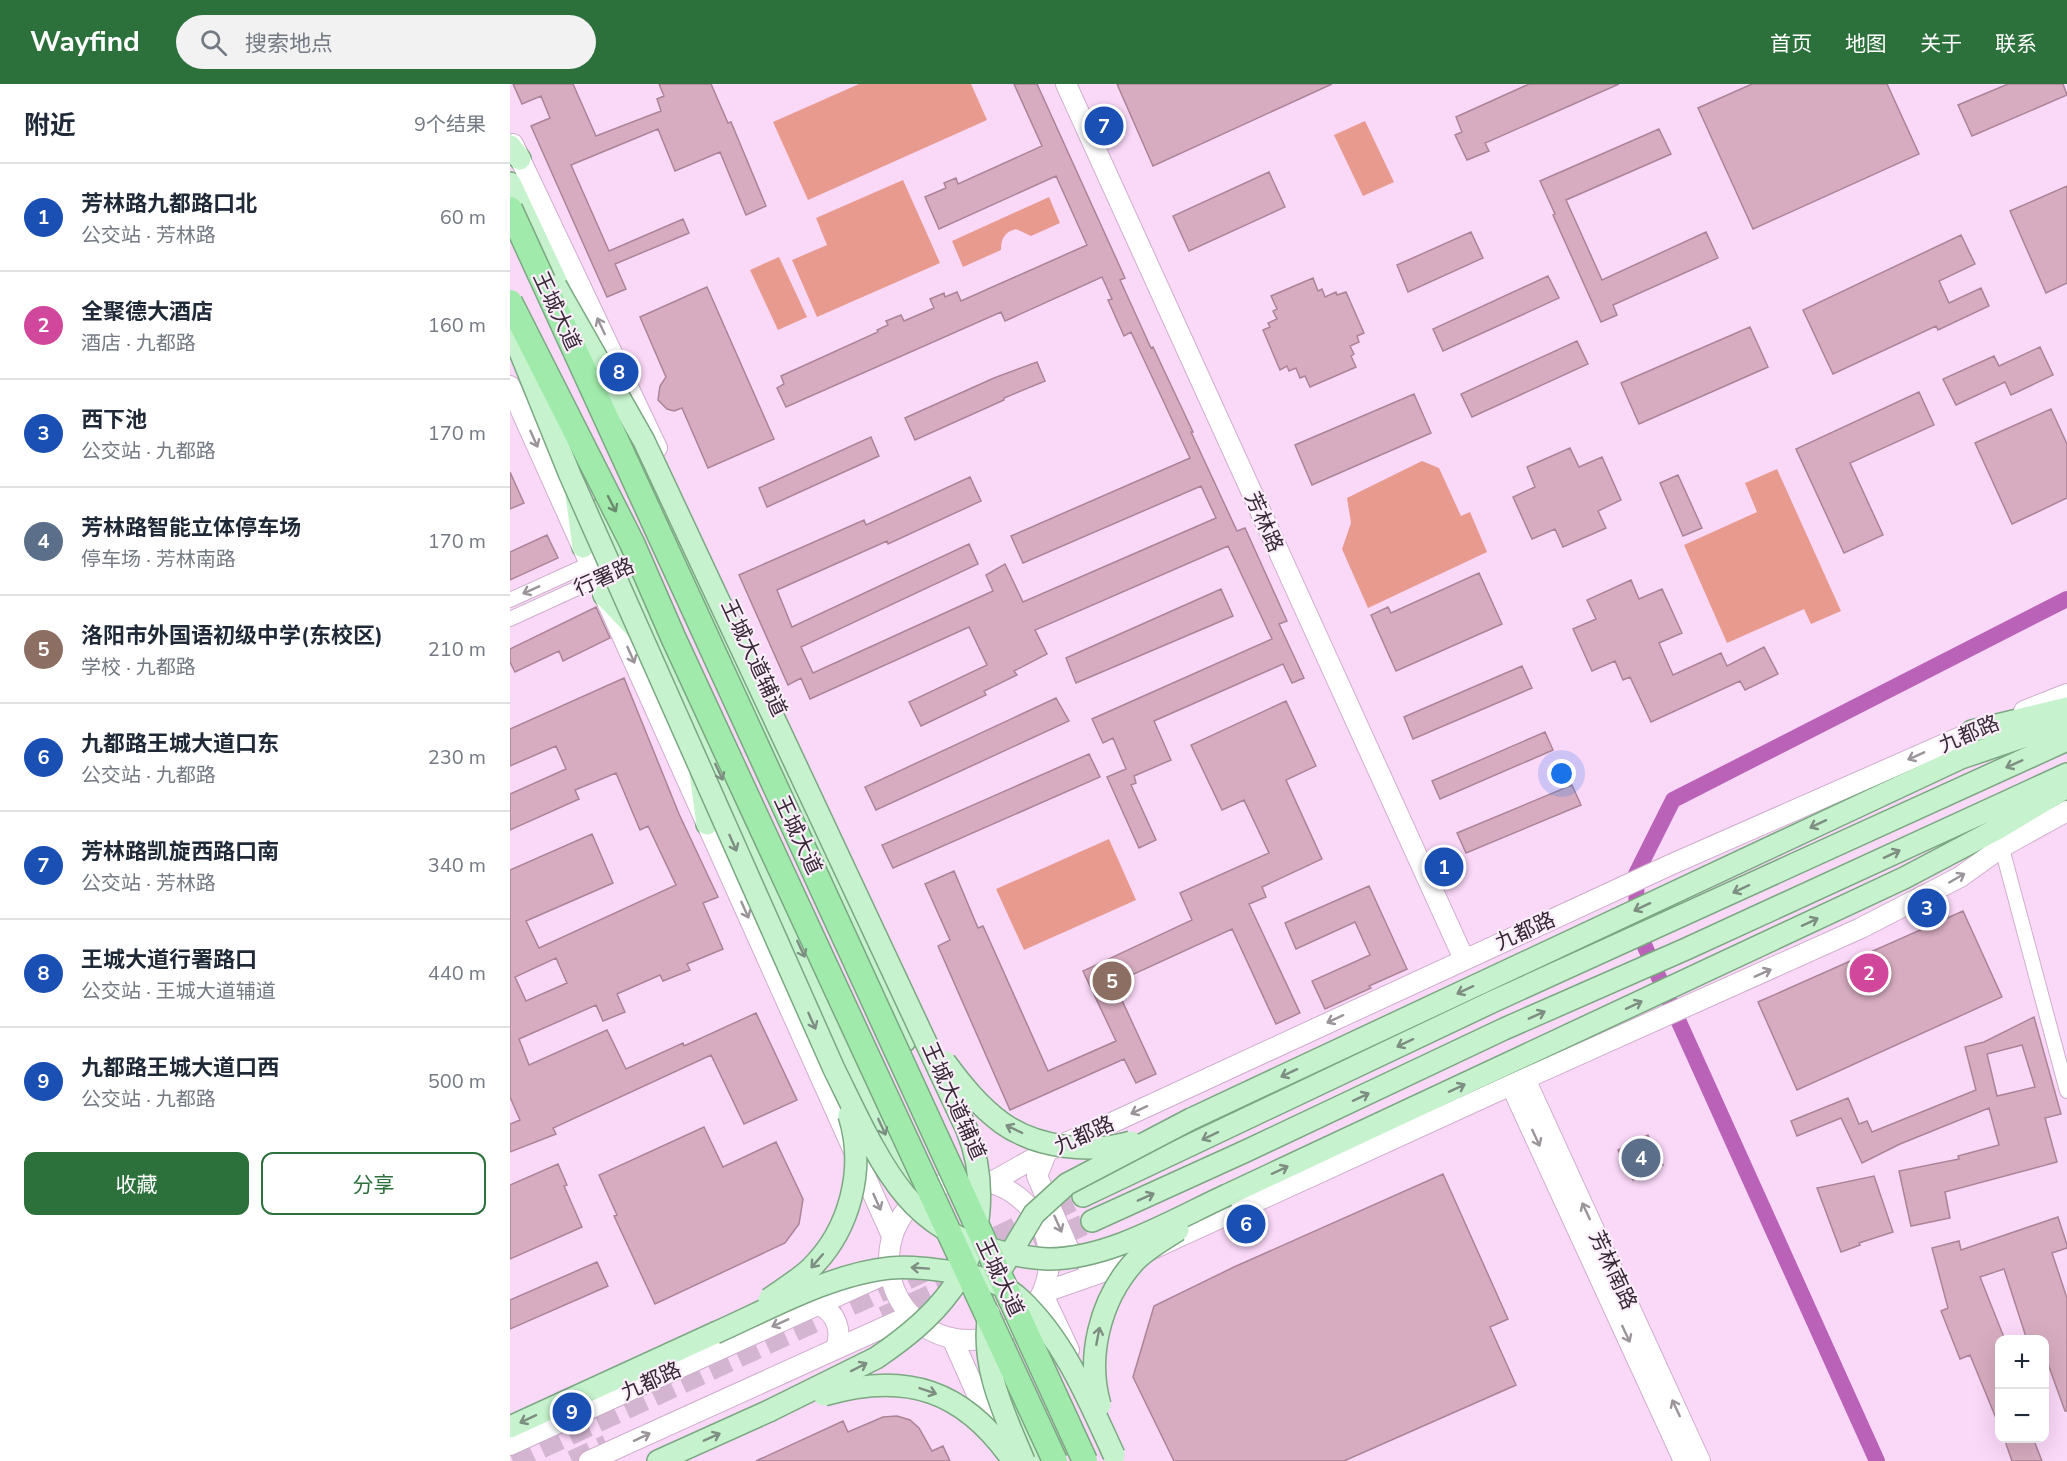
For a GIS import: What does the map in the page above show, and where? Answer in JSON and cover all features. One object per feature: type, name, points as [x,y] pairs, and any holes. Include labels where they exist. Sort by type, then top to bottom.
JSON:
[{"type":"highway","name":"王城大道","points":[[510,207],[1085,1461]]},
{"type":"highway","name":"王城大道","points":[[510,302],[632,543],[673,637],[1055,1461]]},
{"type":"main road","name":"芳林路","points":[[1066,84],[1469,956]]},
{"type":"main road","name":"芳林路","points":[[1077,84],[1469,956]]},
{"type":"main road","name":"王城大道辅道","points":[[510,136],[515,152],[593,309],[686,533],[892,961],[990,1183]]},
{"type":"main road","name":"王城大道","points":[[510,183],[686,533],[911,1054],[968,1180]]},
{"type":"main road","points":[[510,207],[644,441],[968,1130],[976,1156],[979,1200],[976,1228],[969,1255],[953,1289],[929,1317],[876,1358],[769,1411],[658,1461]]},
{"type":"main road","points":[[510,326],[670,664],[916,1200]]},
{"type":"main road","points":[[510,326],[570,475],[834,1069],[876,1149],[906,1196],[938,1223],[958,1237],[976,1245],[1020,1256],[1062,1258],[1084,1255],[1124,1243],[1904,878],[2067,811]]},
{"type":"main road","points":[[510,386],[892,1236]]},
{"type":"main road","points":[[570,456],[593,571],[670,664]]},
{"type":"main road","name":"九都路","points":[[990,1183],[1047,1151],[1469,956],[1972,731],[2067,694]]},
{"type":"main road","points":[[1972,731],[2067,708]]},
{"type":"main road","points":[[691,711],[707,824]]},
{"type":"main road","points":[[1024,1461],[993,1383],[986,1343],[990,1304],[1011,1249],[1034,1214],[1067,1184],[1191,1119],[1871,799],[1961,758],[2067,722]]},
{"type":"main road","points":[[1083,1196],[1610,948],[2067,740]]},
{"type":"main road","points":[[1092,1221],[1504,1029],[1686,949],[2067,774]]},
{"type":"main road","points":[[1042,1293],[1102,1272],[1861,928],[1960,877],[1999,838],[2067,787]]},
{"type":"main road","points":[[892,961],[911,1054]]},
{"type":"main road","points":[[915,1018],[937,1052],[976,1101],[1004,1124],[1030,1136],[1074,1147],[1099,1148],[1127,1143],[1191,1119]]},
{"type":"main road","points":[[715,1333],[799,1278],[817,1261],[846,1216],[854,1181],[855,1142],[851,1120],[834,1069]]},
{"type":"main road","name":"芳林南路","points":[[1518,1082],[1684,1461]]},
{"type":"main road","name":"芳林南路","points":[[1518,1082],[1700,1461]]},
{"type":"main road","points":[[1047,1151],[1037,1176],[1069,1250],[1102,1272]]},
{"type":"main road","points":[[968,1180],[990,1183],[1010,1191],[1022,1200],[1041,1224],[1049,1253],[1049,1268],[1042,1293],[1029,1313],[1010,1329],[981,1339],[952,1338],[925,1327],[911,1315],[896,1294],[890,1272],[892,1236],[898,1222],[916,1200],[927,1191],[941,1185],[968,1180]]},
{"type":"main road","points":[[1112,1459],[1096,1391],[1093,1367],[1100,1328],[1111,1297],[1123,1275],[1149,1249],[1206,1212],[1227,1195]]},
{"type":"main road","points":[[510,1427],[835,1281],[869,1271],[914,1268],[980,1277],[997,1284],[1018,1298],[1051,1336],[1074,1370],[1112,1459]]},
{"type":"main road","name":"九都路","points":[[510,1445],[890,1272]]},
{"type":"main road","points":[[1042,1293],[1112,1459]]},
{"type":"main road","points":[[819,1305],[827,1309],[837,1323],[840,1337],[836,1348]]},
{"type":"main road","name":"王城大道","points":[[1029,1313],[1112,1459]]},
{"type":"main road","points":[[589,1461],[911,1315]]},
{"type":"main road","points":[[952,1338],[1007,1461]]},
{"type":"main road","name":"王城大道","points":[[981,1339],[1038,1461]]},
{"type":"main road","points":[[769,1411],[851,1387],[893,1384],[918,1388],[937,1395],[966,1411],[986,1428],[1012,1461]]},
{"type":"street","name":"行署路","points":[[510,600],[593,571],[686,533]]},
{"type":"street","name":"行署路","points":[[510,619],[593,571]]},
{"type":"street","points":[[1999,838],[2067,1091]]},
{"type":"shaded area","points":[[859,84],[971,84],[987,120],[808,200],[773,122]]},
{"type":"shaded area","points":[[1365,121],[1394,182],[1363,196],[1334,135]]},
{"type":"shaded area","points":[[903,180],[940,263],[817,317],[792,260],[827,245],[816,218]]},
{"type":"shaded area","points":[[1049,197],[1060,223],[1031,236],[1016,229],[1012,230],[1004,236],[1001,250],[963,267],[952,241]]},
{"type":"shaded area","points":[[779,257],[807,317],[778,330],[750,270]]},
{"type":"shaded area","points":[[1422,461],[1439,468],[1461,516],[1470,512],[1487,552],[1368,608],[1342,549],[1351,523],[1347,498]]},
{"type":"shaded area","points":[[1777,469],[1841,611],[1811,624],[1804,609],[1727,643],[1684,545],[1757,512],[1745,483]]},
{"type":"shaded area","points":[[1109,839],[1136,900],[1024,950],[996,889]]},
{"type":"building","points":[[513,84],[573,84],[596,136],[661,111],[657,99],[664,96],[659,84],[711,84],[728,123],[731,122],[766,206],[746,215],[720,152],[675,171],[658,129],[571,165],[609,251],[683,219],[689,233],[615,264],[626,289],[607,297],[531,126],[550,118],[541,96],[522,104]]},
{"type":"building","points":[[1014,84],[1037,84],[1125,278],[1120,280],[1151,348],[1153,347],[1193,432],[1191,432],[1237,531],[1245,528],[1287,621],[1279,624],[1304,678],[1292,683],[1283,664],[1154,721],[1171,760],[1134,776],[1136,783],[1131,785],[1156,840],[1139,848],[1107,777],[1126,769],[1113,738],[1103,743],[1092,719],[1272,639],[1228,546],[1035,630],[1047,654],[1014,671],[1017,675],[984,691],[986,695],[921,726],[909,702],[987,665],[969,627],[810,699],[801,678],[788,685],[739,575],[864,520],[866,525],[970,477],[981,501],[888,544],[887,541],[777,590],[792,627],[969,544],[978,564],[801,647],[813,673],[993,591],[986,575],[1005,564],[1023,602],[1216,518],[1201,486],[1023,563],[1011,536],[1190,458],[1131,332],[1124,336],[1108,300],[1112,299],[1102,277],[1005,321],[1001,312],[786,407],[777,388],[784,384],[781,376],[878,332],[877,330],[888,325],[886,321],[901,315],[904,321],[934,308],[930,299],[944,293],[945,297],[957,292],[961,301],[1087,245],[1056,176],[939,229],[925,197],[946,188],[944,183],[956,178],[958,184],[1042,146]]},
{"type":"building","points":[[1117,84],[1332,84],[1153,166]]},
{"type":"building","points":[[1529,84],[1619,84],[1485,143],[1489,151],[1467,160],[1455,135],[1462,132],[1456,117]]},
{"type":"building","points":[[1752,84],[1887,84],[1919,154],[1753,229],[1698,108]]},
{"type":"building","points":[[2008,84],[2063,84],[2067,95],[1972,136],[1958,105]]},
{"type":"building","points":[[1659,129],[1671,154],[1566,200],[1602,280],[1706,232],[1718,258],[1613,305],[1617,315],[1601,322],[1540,181]]},
{"type":"building","points":[[1269,172],[1285,207],[1189,251],[1173,216]]},
{"type":"building","points":[[2067,186],[2067,283],[2046,293],[2010,211]]},
{"type":"building","points":[[1471,232],[1483,258],[1408,292],[1397,265]]},
{"type":"building","points":[[1961,235],[1975,264],[1939,281],[1949,303],[1981,288],[1989,306],[1938,330],[1936,326],[1833,374],[1803,310]]},
{"type":"building","points":[[1548,276],[1559,298],[1443,351],[1433,329]]},
{"type":"building","points":[[1313,278],[1318,291],[1322,289],[1325,297],[1336,292],[1337,295],[1346,292],[1364,333],[1357,336],[1359,342],[1350,346],[1356,367],[1310,387],[1305,376],[1300,378],[1296,368],[1289,371],[1287,366],[1280,370],[1263,330],[1270,327],[1268,323],[1277,319],[1273,311],[1277,309],[1271,296]]},
{"type":"building","points":[[707,287],[774,439],[708,468],[682,408],[674,411],[667,409],[658,400],[660,386],[666,377],[640,317]]},
{"type":"building","points":[[1750,327],[1768,367],[1639,424],[1621,383]]},
{"type":"building","points":[[1577,341],[1588,364],[1472,417],[1461,394]]},
{"type":"building","points":[[2040,347],[2053,375],[2011,395],[2005,382],[1956,405],[1943,379],[1994,356],[1999,366]]},
{"type":"building","points":[[1037,362],[1045,381],[915,440],[905,418],[994,378]]},
{"type":"building","points":[[1919,392],[1934,425],[1850,463],[1883,535],[1844,553],[1796,449]]},
{"type":"building","points":[[1414,394],[1431,433],[1312,485],[1295,445]]},
{"type":"building","points":[[2051,409],[2067,444],[2067,498],[2012,524],[1975,443]]},
{"type":"building","points":[[871,437],[879,456],[767,507],[759,488]]},
{"type":"building","points":[[1570,448],[1579,467],[1602,457],[1621,500],[1598,511],[1606,528],[1563,547],[1555,529],[1532,539],[1513,497],[1535,487],[1527,467]]},
{"type":"building","points":[[510,472],[524,503],[510,509]]},
{"type":"building","points":[[1678,475],[1702,528],[1683,536],[1660,483]]},
{"type":"building","points":[[547,535],[558,558],[510,580],[510,552]]},
{"type":"building","points":[[1479,573],[1502,624],[1396,671],[1371,615],[1388,607],[1391,613]]},
{"type":"building","points":[[1631,580],[1639,599],[1662,589],[1682,633],[1659,643],[1673,675],[1721,653],[1727,666],[1764,647],[1778,674],[1745,690],[1740,681],[1651,722],[1630,677],[1623,680],[1615,661],[1592,671],[1573,629],[1596,619],[1587,600]]},
{"type":"building","points":[[1221,589],[1233,616],[1076,683],[1066,658]]},
{"type":"building","points":[[596,607],[610,638],[563,661],[559,651],[515,672],[510,662],[510,649]]},
{"type":"building","points":[[1522,666],[1532,688],[1413,739],[1404,717]]},
{"type":"building","points":[[624,678],[679,814],[718,897],[703,903],[723,949],[687,964],[690,970],[663,981],[660,975],[617,994],[625,1012],[603,1021],[596,1005],[519,1039],[529,1065],[607,1030],[626,1069],[683,1043],[684,1046],[756,1013],[797,1100],[744,1124],[711,1055],[553,1128],[556,1134],[510,1152],[510,1124],[520,1120],[510,1097],[510,870],[592,834],[613,883],[526,921],[539,948],[676,885],[648,826],[640,830],[616,773],[575,790],[579,799],[510,830],[510,794],[566,769],[556,746],[510,766],[510,729]],"holes":[[[556,958],[567,983],[526,1001],[515,977]]]},
{"type":"building","points":[[1056,698],[1069,721],[876,810],[865,787]]},
{"type":"building","points":[[1286,701],[1316,766],[1286,780],[1322,859],[1262,887],[1266,897],[1249,904],[1300,1013],[1276,1024],[1232,929],[1114,983],[1156,1074],[1136,1083],[1124,1059],[1010,1110],[938,946],[950,940],[925,884],[954,871],[978,928],[983,926],[1048,1071],[1116,1041],[1083,971],[1192,920],[1180,893],[1269,853],[1244,800],[1222,810],[1191,745]]},
{"type":"building","points":[[1545,732],[1553,750],[1440,799],[1432,781]]},
{"type":"building","points":[[1089,754],[1100,777],[893,868],[882,845]]},
{"type":"building","points":[[1572,785],[1581,805],[1466,853],[1457,833]]},
{"type":"building","points":[[1369,886],[1407,969],[1325,1009],[1312,981],[1370,955],[1355,922],[1296,949],[1285,923]]},
{"type":"building","points":[[1963,911],[2002,997],[1797,1090],[1758,1002]]},
{"type":"building","points":[[2034,1017],[2061,1114],[2045,1118],[2057,1162],[1945,1192],[1950,1218],[1911,1226],[1899,1171],[1959,1159],[1958,1156],[1999,1145],[1989,1108],[1900,1144],[1862,1163],[1841,1118],[1797,1136],[1791,1121],[1848,1098],[1859,1124],[1867,1121],[1872,1132],[1976,1090],[1965,1047],[1984,1042]],"holes":[[[2022,1045],[2035,1087],[1997,1096],[1987,1054]]]},
{"type":"building","points":[[704,1127],[723,1167],[776,1142],[803,1199],[799,1224],[785,1243],[655,1304],[614,1216],[617,1215],[599,1175]]},
{"type":"building","points":[[1648,1135],[1663,1165],[1633,1180],[1618,1150]]},
{"type":"building","points":[[558,1164],[567,1185],[564,1186],[582,1227],[510,1259],[510,1185]]},
{"type":"building","points":[[1443,1174],[1508,1319],[1490,1327],[1516,1385],[1344,1461],[1174,1461],[1133,1377],[1154,1306],[1234,1267]]},
{"type":"building","points":[[1874,1176],[1893,1232],[1859,1243],[1860,1245],[1841,1252],[1817,1188]]},
{"type":"building","points":[[2058,1217],[2067,1245],[2067,1248],[2052,1253],[2067,1298],[2067,1411],[2065,1411],[2049,1367],[2049,1335],[2025,1335],[2004,1269],[1980,1277],[2003,1335],[1995,1335],[1995,1416],[1970,1355],[1960,1359],[1941,1311],[1948,1308],[1932,1248],[1959,1241],[1961,1250]]},
{"type":"building","points":[[597,1262],[608,1286],[510,1329],[510,1300]]},
{"type":"building","points":[[897,1416],[910,1420],[919,1428],[932,1451],[943,1446],[950,1461],[756,1461],[843,1421],[848,1432],[883,1417]]},
{"type":"building","points":[[2006,1443],[2035,1443],[2042,1461],[2012,1461]]},
{"type":"waterway","points":[[1877,1461],[1637,929],[1636,874],[1673,800],[2067,599]]},
{"type":"tunnel","points":[[969,1250],[1083,1196]]},
{"type":"tunnel","points":[[1008,1260],[1092,1221]]},
{"type":"tunnel","points":[[513,1461],[936,1266]]},
{"type":"tunnel","points":[[883,1317],[961,1281]]},
{"type":"tunnel","points":[[572,1461],[607,1445]]},
{"type":"place","name":"芳林路凯旋西路口南","points":[[1104,126]]},
{"type":"place","name":"王城大道行署路口","points":[[619,372]]},
{"type":"place","name":"芳林路九都路口北","points":[[1444,867]]},
{"type":"place","name":"西下池","points":[[1927,908]]},
{"type":"place","name":"全聚德大酒店","points":[[1869,973]]},
{"type":"place","name":"洛阳市外国语初级中学(东校区)","points":[[1112,981]]},
{"type":"place","name":"芳林路智能立体停车场","points":[[1641,1158]]},
{"type":"place","name":"九都路王城大道口东","points":[[1246,1224]]},
{"type":"place","name":"九都路王城大道口西","points":[[572,1412]]}]
